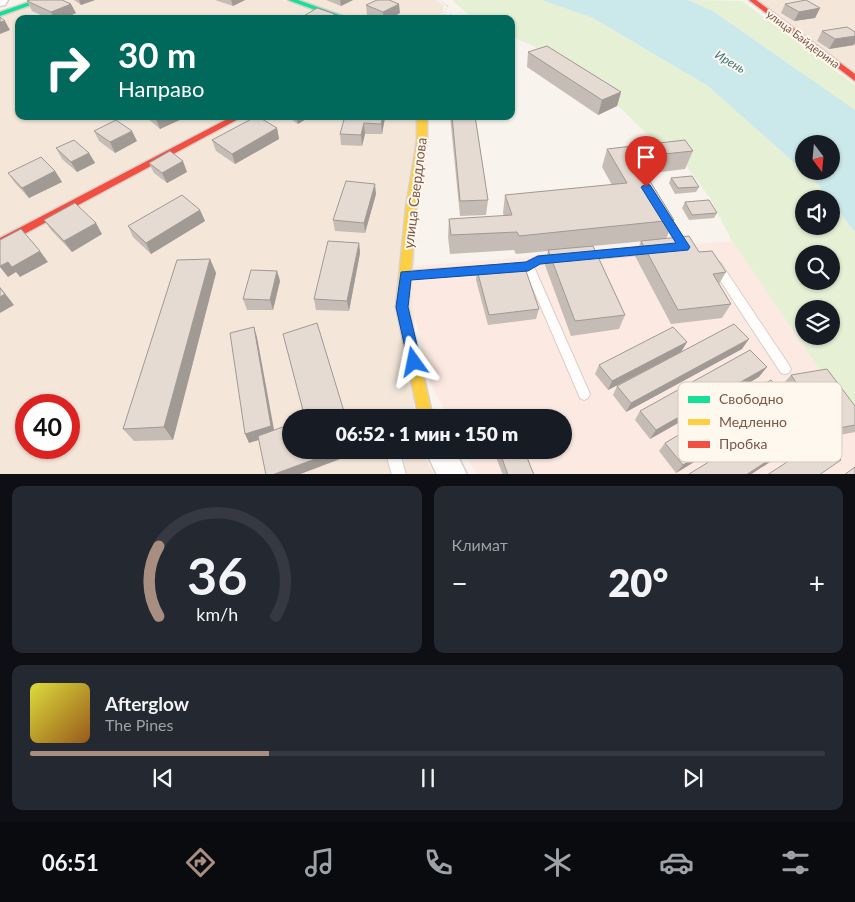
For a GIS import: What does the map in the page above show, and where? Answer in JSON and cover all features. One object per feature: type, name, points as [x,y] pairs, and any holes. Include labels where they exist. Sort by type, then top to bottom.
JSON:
[{"type":"street","points":[[0,14],[42,0]]},
{"type":"street","points":[[292,0],[336,15]]},
{"type":"street","name":"улица Байдерина","points":[[752,0],[855,78]]},
{"type":"street","points":[[0,244],[232,120]]},
{"type":"street","name":"улица Свердлова","points":[[422,120],[422,141],[411,208],[402,307],[424,409]]},
{"type":"street","points":[[444,459],[453,474]]},
{"type":"lane","points":[[405,275],[528,266],[538,260],[679,248],[660,210]]},
{"type":"lane","points":[[710,256],[785,369]]},
{"type":"lane","points":[[528,266],[584,394]]},
{"type":"lane","points":[[395,459],[399,474]]},
{"type":"path","points":[[440,0],[447,6],[444,15]]},
{"type":"shaded area","points":[[47,0],[282,0],[326,15],[15,15],[15,120],[225,120],[0,238],[0,16]]},
{"type":"shaded area","points":[[299,0],[436,0],[444,6],[442,15],[344,15]]},
{"type":"shaded area","points":[[755,0],[855,0],[855,76]]},
{"type":"shaded area","points":[[238,120],[416,120],[414,409],[282,409],[282,459],[426,459],[434,474],[0,474],[0,247]]},
{"type":"shaded area","points":[[732,241],[795,333],[795,345],[803,345],[828,382],[678,382],[678,462],[842,462],[842,402],[855,421],[855,474],[476,474],[468,459],[572,459],[572,409],[444,409],[430,382],[412,304],[414,266]]},
{"type":"green space","points":[[452,0],[542,0],[593,18],[708,86],[795,163],[795,180],[814,180],[817,183],[822,190],[795,190],[795,235],[840,235],[840,213],[855,232],[855,421],[842,402],[842,382],[828,382],[803,345],[840,345],[840,300],[795,300],[795,333],[732,241],[710,198],[678,155],[648,135],[614,102],[532,45],[515,39],[515,15],[469,15]]},
{"type":"green space","points":[[688,0],[742,1],[855,85],[855,110],[713,11]]},
{"type":"water","name":"Ирень","points":[[542,0],[688,0],[713,11],[855,110],[855,232],[840,213],[840,190],[822,190],[814,180],[840,180],[840,135],[795,135],[795,163],[708,86],[593,18]]},
{"type":"building","points":[[62,0],[71,4],[51,12],[27,1]]},
{"type":"building","points":[[377,0],[389,0],[399,4],[383,12],[366,5]]},
{"type":"building","points":[[806,0],[820,8],[799,12],[785,4]]},
{"type":"building","points":[[317,8],[335,14],[333,15],[305,15]]},
{"type":"building","points":[[847,27],[855,32],[855,36],[835,39],[822,31]]},
{"type":"building","points":[[547,46],[621,92],[602,100],[528,52]]},
{"type":"building","points":[[116,120],[132,131],[110,142],[94,131]]},
{"type":"building","points":[[250,120],[264,120],[277,128],[232,154],[212,140]]},
{"type":"building","points":[[344,120],[382,120],[381,124],[364,123],[361,135],[340,134]]},
{"type":"building","points":[[452,120],[476,120],[488,200],[460,201]]},
{"type":"building","points":[[74,140],[89,153],[71,162],[56,148]]},
{"type":"building","points":[[685,140],[693,151],[635,157],[674,220],[519,236],[517,232],[451,235],[449,219],[512,215],[505,195],[627,183],[607,149]]},
{"type":"building","points":[[170,151],[183,161],[162,173],[149,163]]},
{"type":"building","points":[[41,157],[55,171],[22,188],[8,173]]},
{"type":"building","points":[[692,176],[699,187],[678,188],[671,178]]},
{"type":"building","points":[[346,181],[375,184],[364,223],[333,220]]},
{"type":"building","points":[[182,195],[200,210],[146,243],[128,226]]},
{"type":"building","points":[[709,200],[717,213],[692,215],[685,202]]},
{"type":"building","points":[[75,203],[96,223],[64,241],[44,220]]},
{"type":"building","points":[[21,229],[40,251],[12,267],[8,262],[0,266],[0,240]]},
{"type":"building","points":[[689,236],[699,252],[712,251],[726,272],[713,274],[731,304],[678,310],[641,241]]},
{"type":"building","points":[[328,241],[359,243],[347,301],[314,299]]},
{"type":"building","points":[[593,246],[625,315],[575,321],[548,250]]},
{"type":"building","points":[[210,259],[164,427],[123,429],[177,260]]},
{"type":"building","points":[[524,265],[539,309],[489,315],[477,270]]},
{"type":"building","points":[[251,270],[277,271],[270,300],[243,299]]},
{"type":"building","points":[[0,288],[5,294],[0,297]]},
{"type":"building","points":[[317,323],[343,409],[303,409],[283,334]]},
{"type":"building","points":[[734,324],[749,339],[631,403],[617,386]]},
{"type":"building","points":[[254,327],[271,426],[245,434],[230,333]]},
{"type":"building","points":[[673,327],[687,342],[612,381],[599,365]]},
{"type":"building","points":[[750,350],[767,367],[741,382],[692,382]]},
{"type":"building","points":[[827,369],[837,382],[796,382],[791,375]]},
{"type":"building","points":[[842,389],[855,406],[855,425],[842,428]]},
{"type":"building","points":[[678,390],[678,418],[656,430],[640,411]]},
{"type":"building","points":[[282,427],[282,459],[315,459],[275,474],[266,474],[258,436]]},
{"type":"building","points":[[678,435],[678,459],[665,443]]},
{"type":"building","points":[[502,459],[528,459],[534,474],[508,474]]},
{"type":"building","points":[[709,462],[766,462],[748,474],[689,474]]},
{"type":"building","points":[[787,462],[838,462],[820,474],[769,474]]},
{"type":"building","points":[[855,467],[855,474],[845,474]]},
{"type":"traffic: fast","points":[[0,14],[42,0]]},
{"type":"traffic: fast","points":[[291,0],[336,15]]},
{"type":"traffic: slow","points":[[422,120],[422,141],[411,208],[402,307],[424,409]]},
{"type":"traffic: jam","points":[[752,0],[855,78]]},
{"type":"traffic: jam","points":[[0,243],[232,120]]},
{"type":"route","points":[[414,362],[402,307],[405,275],[528,266],[538,260],[684,247],[646,187]]}]
